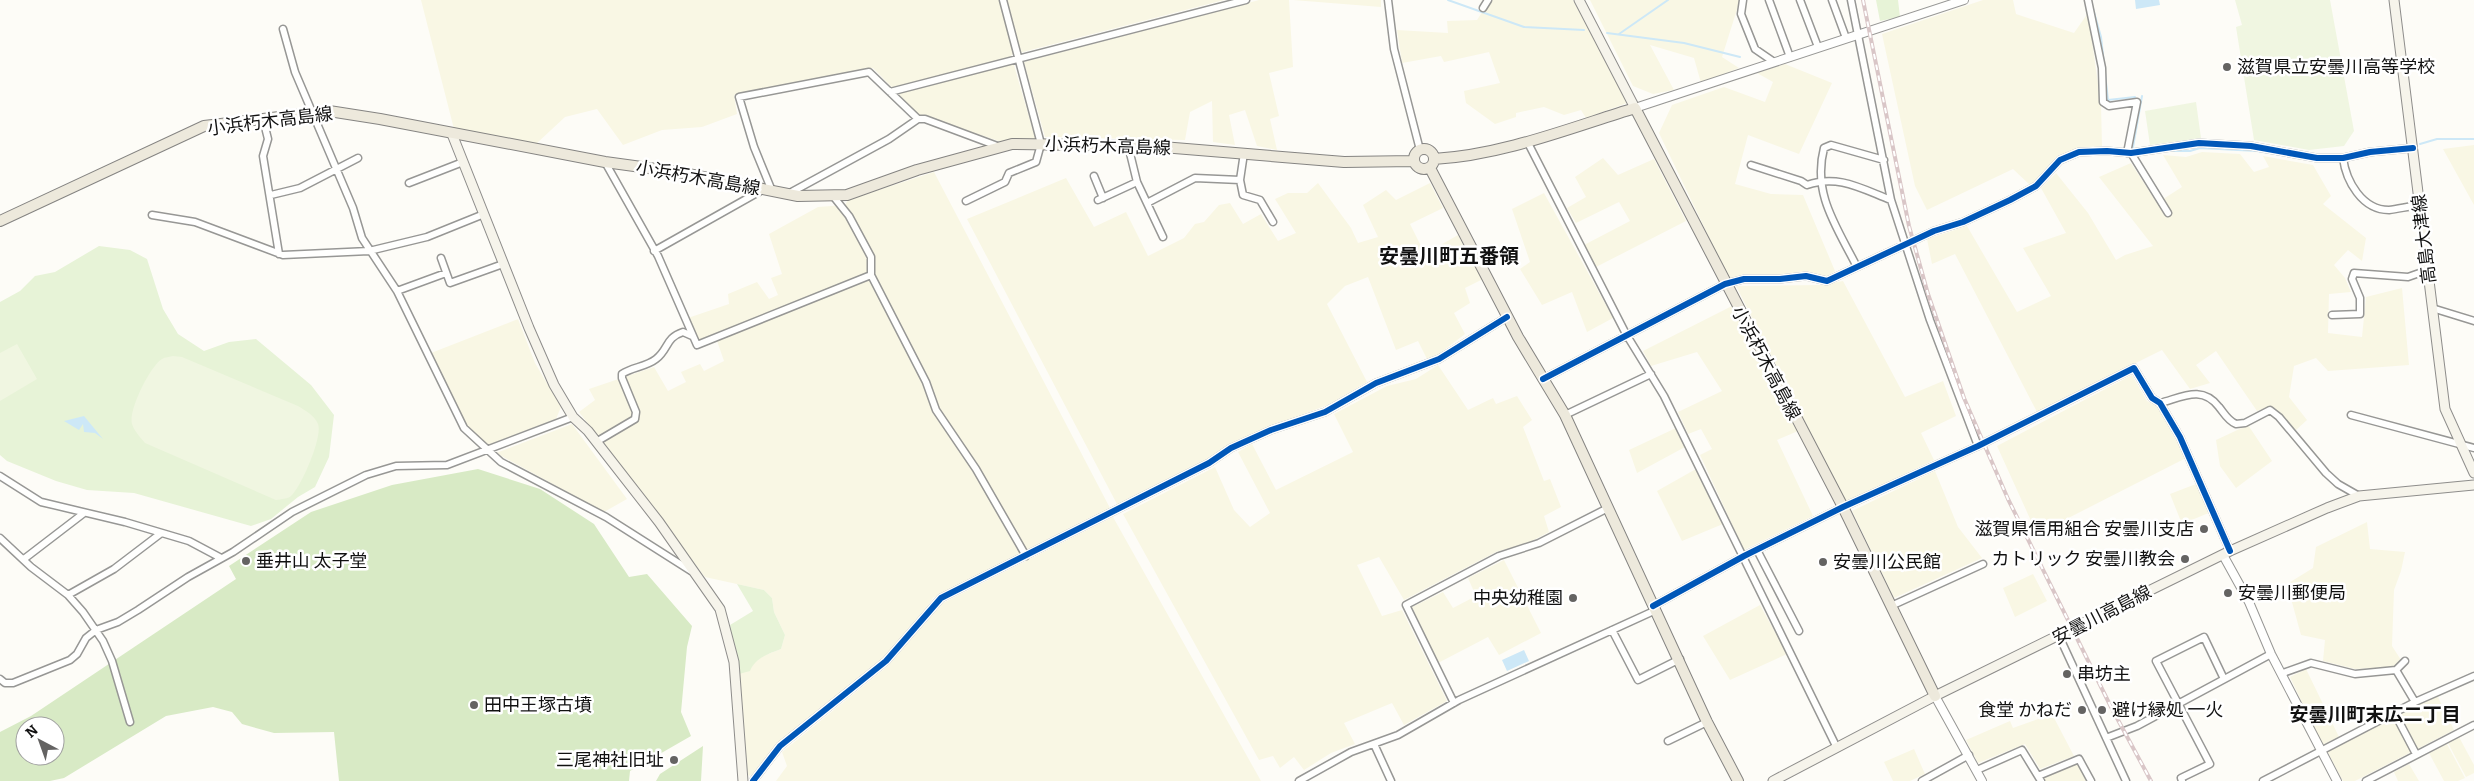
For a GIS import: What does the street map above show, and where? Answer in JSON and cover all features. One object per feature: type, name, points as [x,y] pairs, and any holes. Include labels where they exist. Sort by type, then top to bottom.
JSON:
[{"type":"main road","points":[[1432,164],[1526,141],[1635,108],[1579,0]]},
{"type":"main road","name":"高島大津線","points":[[2394,0],[2445,409],[2474,473]]},
{"type":"main road","name":"小浜朽木高島線","points":[[1635,108],[1843,508],[1934,696]]},
{"type":"main road","name":"小浜朽木高島線","points":[[0,221],[204,126],[329,111],[372,117],[452,134],[605,162],[678,172],[798,196],[847,195],[917,170],[1012,144],[1128,145],[1344,162],[1414,161],[1420,169],[1432,164]]},
{"type":"main road","points":[[452,134],[543,362],[573,417],[596,442],[697,574],[720,610],[734,662],[743,781]]},
{"type":"main road","points":[[1414,161],[1415,154],[1420,150],[1430,151],[1432,164],[1507,317],[1565,415],[1654,608],[1738,781]]},
{"type":"main road","name":"安曇川高島線","points":[[1773,781],[1934,696],[2226,553],[2359,496],[2474,485]]},
{"type":"street","points":[[966,201],[1005,182],[1009,174],[1036,162],[1041,144],[1003,0]]},
{"type":"street","points":[[890,92],[1246,0]]},
{"type":"street","points":[[1388,0],[1394,49],[1420,150]]},
{"type":"street","points":[[1483,8],[1488,0]]},
{"type":"street","points":[[1743,0],[1742,14],[1755,49],[1774,62]]},
{"type":"street","points":[[1769,0],[1790,56]]},
{"type":"street","points":[[1800,0],[1818,47]]},
{"type":"street","points":[[1832,0],[1846,38]]},
{"type":"street","points":[[1851,0],[1891,200],[1930,320],[1978,446]]},
{"type":"street","points":[[1635,108],[1964,0]]},
{"type":"street","points":[[2088,0],[2102,68],[2103,102],[2109,106],[2137,102],[2129,153],[2168,213]]},
{"type":"street","points":[[283,29],[295,72],[353,208],[362,238],[397,291],[464,428],[501,462],[606,517],[697,574]]},
{"type":"street","points":[[654,251],[768,190],[739,97],[870,72],[918,120]]},
{"type":"street","points":[[263,119],[268,139],[263,156],[271,194],[279,254]]},
{"type":"street","points":[[788,194],[890,139],[918,120],[925,119],[1000,147]]},
{"type":"street","points":[[1526,141],[1626,334],[1664,396],[1837,748]]},
{"type":"street","points":[[1543,379],[1725,284],[1744,279],[1780,279],[1806,276],[1827,281],[1934,231],[1963,222],[2036,186],[2060,160],[2068,155],[2088,150],[2129,153],[2200,143],[2251,146],[2316,158],[2343,158],[2370,152],[2413,148]]},
{"type":"street","points":[[1128,145],[1136,182],[1163,237]]},
{"type":"street","points":[[1857,267],[1824,201],[1820,167],[1824,148],[1831,145],[1884,160]]},
{"type":"street","points":[[1244,153],[1240,180],[1242,195],[1260,200],[1273,222]]},
{"type":"street","points":[[271,194],[300,188],[358,158]]},
{"type":"street","points":[[2343,158],[2344,168],[2353,187],[2374,208],[2390,210],[2420,205]]},
{"type":"street","points":[[409,183],[463,162]]},
{"type":"street","points":[[605,162],[654,251],[697,345],[871,275]]},
{"type":"street","points":[[1751,166],[1801,181],[1807,185],[1821,180],[1838,180],[1891,200]]},
{"type":"street","points":[[1094,176],[1101,199],[1136,182]]},
{"type":"street","points":[[1147,203],[1195,178],[1240,180]]},
{"type":"street","points":[[832,196],[849,216],[871,258],[871,275],[922,375],[936,410],[976,469],[1026,556]]},
{"type":"street","points":[[152,215],[195,222],[279,254],[370,251],[427,237],[484,214]]},
{"type":"street","points":[[441,258],[450,283],[504,264]]},
{"type":"street","points":[[2332,315],[2360,314],[2360,298],[2352,279],[2354,273],[2408,277],[2428,270]]},
{"type":"street","points":[[397,291],[446,272]]},
{"type":"street","points":[[2432,308],[2474,321]]},
{"type":"street","points":[[753,781],[780,746],[886,661],[941,598],[1209,463],[1231,448],[1271,430],[1326,412],[1376,383],[1439,359],[1507,317]]},
{"type":"street","points":[[596,442],[635,419],[636,412],[622,374],[654,360],[663,353],[668,341],[675,334],[683,332],[692,336]]},
{"type":"street","points":[[1299,781],[1351,752],[1398,735],[1454,703],[1612,630],[1744,556],[1978,446],[2134,368],[2152,398],[2160,403],[2190,455],[2226,553],[2271,654],[2283,673],[2337,781]]},
{"type":"street","points":[[1565,415],[1651,374]]},
{"type":"street","points":[[2160,403],[2197,394],[2206,394],[2236,424],[2245,423],[2270,410],[2338,484],[2359,496]]},
{"type":"street","points":[[2351,415],[2474,448]]},
{"type":"street","points":[[0,679],[5,683],[13,683],[64,663],[77,654],[86,638],[96,630],[118,622],[304,505],[366,475],[396,466],[447,465],[573,417]]},
{"type":"street","points":[[0,476],[40,502],[125,522],[160,534],[189,541],[221,558]]},
{"type":"street","points":[[1454,703],[1406,605],[1499,556],[1538,543],[1608,508]]},
{"type":"street","points":[[24,559],[84,513]]},
{"type":"street","points":[[68,595],[130,558],[160,534]]},
{"type":"street","points":[[0,538],[68,595],[96,630],[112,661],[130,722]]},
{"type":"street","points":[[1757,550],[1799,631]]},
{"type":"street","points":[[1890,606],[1983,564]]},
{"type":"street","points":[[1612,630],[1638,680],[1680,659]]},
{"type":"street","points":[[2059,636],[2126,781]]},
{"type":"street","points":[[2182,781],[2181,778],[2210,764],[2156,662],[2204,637],[2224,679]]},
{"type":"street","points":[[2106,738],[2137,726],[2271,654]]},
{"type":"street","points":[[2283,673],[2311,663],[2355,674],[2396,670],[2405,661]]},
{"type":"street","points":[[2396,670],[2415,702]]},
{"type":"street","points":[[2263,781],[2415,702],[2474,676]]},
{"type":"street","points":[[1934,696],[1970,755],[1982,781]]},
{"type":"street","points":[[2395,714],[2416,754]]},
{"type":"street","points":[[1668,741],[1708,722]]},
{"type":"street","points":[[2366,781],[2474,725]]},
{"type":"street","points":[[1374,744],[1391,781]]},
{"type":"street","points":[[1977,770],[2022,750],[2040,778],[2080,759],[2091,781]]},
{"type":"street","points":[[1927,780],[1970,755]]},
{"type":"shaded area","points":[[421,0],[1224,0],[1011,55],[1036,141],[1002,142],[919,115],[873,68],[734,95],[737,114],[702,127],[662,130],[623,145],[597,109],[565,117],[536,144],[454,129]]},
{"type":"shaded area","points":[[1259,0],[1289,0],[1293,67],[1269,73],[1279,116],[1270,119],[1277,150],[1257,146],[1245,110],[1229,115],[1235,145],[1213,142],[1212,101],[1190,112],[1185,140],[1045,137],[1024,62]]},
{"type":"shaded area","points":[[1293,0],[1381,0],[1381,7]]},
{"type":"shaded area","points":[[1490,0],[1573,0],[1627,103],[1586,118],[1581,110],[1564,115],[1544,107],[1516,113],[1516,117],[1495,124],[1466,103],[1464,91],[1500,83],[1489,52],[1444,62],[1441,56],[1402,63],[1397,30],[1448,33],[1447,21],[1477,20]]},
{"type":"shaded area","points":[[1590,0],[1740,0],[1722,57],[1739,68],[1701,83],[1694,58],[1650,45],[1674,90],[1653,94],[1633,86]]},
{"type":"shaded area","points":[[1983,0],[2013,0],[2016,14],[2074,33],[2088,13],[2101,105],[2102,146],[2078,148],[2060,156],[2031,186],[2013,169],[1927,210],[1915,186],[1882,34]]},
{"type":"shaded area","points":[[1785,64],[1832,83],[1799,154],[1748,135],[1735,184],[1771,194],[1803,195],[1835,271],[1826,277],[1807,271],[1776,275],[1744,274],[1729,279],[1659,133],[1672,105],[1724,87],[1765,102],[1773,82],[1757,73]]},
{"type":"shaded area","points":[[2474,145],[2474,205],[2443,149]]},
{"type":"shaded area","points":[[2202,152],[2240,154],[2254,172],[2269,167],[2263,156],[2313,165],[2331,196],[2323,204],[2366,238],[2362,261],[2348,250],[2334,265],[2345,278],[2351,292],[2329,294],[2328,333],[2362,337],[2366,297],[2402,288],[2409,365],[2328,371],[2316,358],[2294,366],[2289,397],[2307,420],[2296,430],[2271,406],[2257,411],[2216,351],[2196,365],[2210,383],[2190,389],[2162,350],[2037,412],[1955,254],[1932,264],[1927,239],[1967,226],[2017,312],[2051,296],[2023,248],[2066,233],[2041,188],[2056,173],[2088,213],[2116,260],[2153,246],[2099,177],[2131,163],[2157,203],[2182,187],[2163,155],[2186,157]]},
{"type":"shaded area","points":[[1603,158],[1618,175],[1654,159],[1686,221],[1596,267],[1584,245],[1630,221],[1619,202],[1576,223],[1567,208],[1586,197],[1575,177]]},
{"type":"shaded area","points":[[934,172],[1111,510],[933,598],[926,610],[884,658],[852,686],[780,742],[752,776],[747,775],[739,674],[763,656],[781,649],[785,635],[774,612],[772,598],[764,590],[705,577],[579,412],[595,400],[589,389],[654,367],[668,391],[686,382],[681,372],[700,364],[704,371],[724,361],[715,335],[698,341],[688,318],[729,304],[728,294],[757,282],[769,299],[778,295],[771,278],[782,274],[769,234],[818,207],[845,205],[848,200]]},
{"type":"shaded area","points":[[1066,178],[1094,227],[1126,212],[1148,256],[1184,238],[1195,224],[1204,222],[1219,205],[1230,203],[1243,224],[1261,214],[1278,241],[1296,233],[1275,199],[1288,193],[1307,193],[1318,183],[1351,228],[1358,243],[1378,237],[1363,205],[1386,190],[1396,200],[1430,183],[1443,208],[1410,224],[1425,254],[1458,235],[1483,279],[1465,288],[1470,303],[1454,313],[1465,334],[1439,354],[1427,359],[1418,341],[1396,350],[1368,277],[1345,286],[1327,304],[1367,382],[1330,404],[1235,441],[1214,456],[1118,506],[967,219]]},
{"type":"shaded area","points":[[1544,193],[1613,318],[1587,332],[1572,292],[1542,305],[1520,269],[1530,262],[1512,209]]},
{"type":"shaded area","points":[[1843,281],[1905,397],[1943,381],[1956,416],[1921,433],[1934,460],[1846,502],[1736,286],[1822,285]]},
{"type":"shaded area","points":[[1732,306],[1798,431],[1777,440],[1813,516],[1744,550],[1700,455],[1712,449],[1701,429],[1688,434],[1678,412],[1722,391],[1697,352],[1651,366],[1643,351]]},
{"type":"shaded area","points":[[518,319],[535,363],[561,407],[556,419],[485,446],[467,426],[431,353]]},
{"type":"shaded area","points":[[1438,365],[1468,410],[1493,398],[1496,404],[1517,396],[1532,420],[1523,427],[1544,481],[1550,479],[1561,507],[1544,516],[1549,532],[1530,542],[1496,552],[1404,600],[1379,557],[1357,565],[1382,616],[1402,610],[1447,701],[1404,725],[1392,703],[1344,723],[1355,744],[1331,753],[1304,770],[1294,757],[1280,768],[1273,756],[1259,760],[1123,514],[1215,467],[1234,510],[1250,527],[1270,513],[1238,452],[1252,444],[1276,490],[1353,452],[1334,414],[1387,386],[1416,379]]},
{"type":"shaded area","points":[[2132,375],[2147,401],[2157,406],[2186,458],[2037,534],[1997,446]]},
{"type":"shaded area","points":[[572,424],[627,499],[604,512],[496,453]]},
{"type":"shaded area","points":[[2248,425],[2272,461],[2236,488],[2220,466],[2216,440]]},
{"type":"shaded area","points":[[1676,428],[1685,447],[1637,473],[1629,450]]},
{"type":"shaded area","points":[[1696,469],[1723,524],[1682,541],[1657,491]]},
{"type":"shaded area","points":[[1935,471],[1958,527],[1982,558],[1894,598],[1852,511]]},
{"type":"shaded area","points":[[2196,484],[2211,512],[2182,524],[2170,494]]},
{"type":"shaded area","points":[[1113,517],[1261,781],[776,781],[787,766],[782,752],[888,666],[943,603]]},
{"type":"shaded area","points":[[2367,522],[2370,549],[2405,552],[2394,590],[2392,646],[2401,660],[2394,667],[2355,669],[2323,661],[2325,640],[2301,635],[2287,584],[2313,568],[2316,547]]},
{"type":"shaded area","points":[[1504,560],[1541,633],[1499,655],[1488,637],[1438,663],[1412,607],[1443,592],[1453,608],[1476,596],[1468,578]]},
{"type":"shaded area","points":[[2033,574],[2047,601],[2015,617],[2003,588]]},
{"type":"shaded area","points":[[1760,605],[1787,654],[1730,680],[1703,636]]},
{"type":"shaded area","points":[[2306,669],[2339,737],[2322,745],[2290,677]]},
{"type":"shaded area","points":[[2437,695],[2454,730],[2355,781],[2343,781],[2327,751]]},
{"type":"shaded area","points":[[2052,714],[2074,756],[2040,769],[2025,744],[1978,763],[1966,740],[2010,721],[2013,728]]},
{"type":"shaded area","points":[[2459,737],[2474,765],[2474,773],[2466,777],[2448,743]]},
{"type":"shaded area","points":[[2447,744],[2465,778],[2458,781],[2444,781],[2429,753]]},
{"type":"shaded area","points":[[1914,749],[1925,774],[1910,781],[1893,781],[1884,762]]},
{"type":"shaded area","points":[[2078,763],[2087,781],[2045,781],[2044,778]]},
{"type":"shaded area","points":[[2409,764],[2419,781],[2398,781],[2394,772]]},
{"type":"green space","points":[[1876,0],[1898,0],[1900,17],[1880,21]]},
{"type":"green space","points":[[2235,0],[2330,0],[2354,131],[2344,146],[2309,150],[2254,140],[2236,27],[2242,25]]},
{"type":"green space","points":[[2196,102],[2201,138],[2150,145],[2145,111]]},
{"type":"green space","points":[[99,246],[130,250],[147,259],[163,309],[178,334],[204,351],[229,342],[256,339],[311,385],[334,415],[329,457],[315,487],[298,497],[271,519],[251,526],[134,493],[87,490],[56,481],[7,461],[0,455],[0,302],[20,291],[35,276],[55,272]]},
{"type":"green space","points":[[17,344],[37,379],[0,401],[0,353]]},
{"type":"green space","points":[[173,356],[182,357],[298,406],[310,413],[318,424],[317,439],[310,462],[300,483],[291,496],[276,500],[145,443],[132,424],[133,409],[146,379],[157,363],[162,359]]},
{"type":"green space","points":[[478,469],[540,489],[594,524],[629,577],[647,574],[692,626],[687,647],[681,712],[691,736],[630,771],[629,781],[339,781],[334,732],[274,733],[242,724],[232,712],[213,707],[166,716],[64,778],[50,781],[0,781],[0,732],[15,724],[15,766],[65,766],[65,716],[31,716],[236,579],[229,566],[311,512],[392,485]]},
{"type":"green space","points":[[737,584],[764,590],[772,598],[774,612],[785,635],[781,649],[759,660],[750,671],[739,674],[730,625],[753,611]]},
{"type":"green space","points":[[703,746],[701,781],[656,781],[660,774]]},
{"type":"water","points":[[2135,0],[2159,0],[2160,5],[2136,9]]},
{"type":"water","points":[[84,416],[103,439],[95,433],[84,432],[83,424],[79,430],[64,421]]},
{"type":"water","points":[[1524,650],[1529,661],[1507,671],[1502,660]]},
{"type":"waterway","points":[[1448,0],[1524,27],[1584,30]]},
{"type":"waterway","points":[[1619,34],[1668,0]]},
{"type":"waterway","points":[[2092,5],[2101,37],[2108,100],[2135,97]]},
{"type":"waterway","points":[[1607,33],[1684,43],[1740,57]]},
{"type":"waterway","points":[[2133,147],[2142,96]]},
{"type":"waterway","points":[[2420,144],[2437,139],[2474,139]]},
{"type":"waterway","points":[[2170,151],[2190,151],[2200,148],[2257,151],[2316,161]]},
{"type":"waterway","points":[[2348,160],[2374,155]]},
{"type":"railway","points":[[1863,0],[1909,226],[1928,294],[1964,398],[2008,499],[2111,707],[2151,781]]},
{"type":"cycle path","points":[[1543,379],[1725,284],[1744,279],[1780,279],[1806,276],[1827,281],[1934,231],[1963,222],[2010,200],[2036,186],[2060,160],[2079,152],[2107,151],[2131,153],[2199,143],[2251,146],[2317,158],[2343,158],[2370,152],[2413,148]]},
{"type":"cycle path","points":[[753,781],[780,746],[886,661],[941,598],[1209,463],[1231,448],[1271,430],[1325,412],[1376,383],[1439,359],[1507,317]]},
{"type":"cycle path","points":[[1653,606],[1744,556],[1843,507],[1978,446],[2134,368],[2152,398],[2160,403],[2180,437],[2230,551]]},
{"type":"place","name":"滋賀県立安曇川高等学校","points":[[2227,67]]},
{"type":"place","name":"滋賀県信用組合 安曇川支店","points":[[2204,529]]},
{"type":"place","name":"カトリック 安曇川教会","points":[[2185,559]]},
{"type":"place","name":"垂井山 太子堂","points":[[246,561]]},
{"type":"place","name":"安曇川公民館","points":[[1823,562]]},
{"type":"place","name":"安曇川郵便局","points":[[2228,593]]},
{"type":"place","name":"中央幼稚園","points":[[1573,598]]},
{"type":"place","name":"串坊主","points":[[2067,674]]},
{"type":"place","name":"田中王塚古墳","points":[[474,705]]},
{"type":"place","name":"食堂 かねだ","points":[[2082,710]]},
{"type":"place","name":"避け縁処 一火","points":[[2102,710]]},
{"type":"place","name":"三尾神社旧址","points":[[674,760]]},
{"type":"district","name":"安曇川町五番領","points":[[1449,256]]},
{"type":"district","name":"安曇川町末広二丁目","points":[[2375,714]]}]
